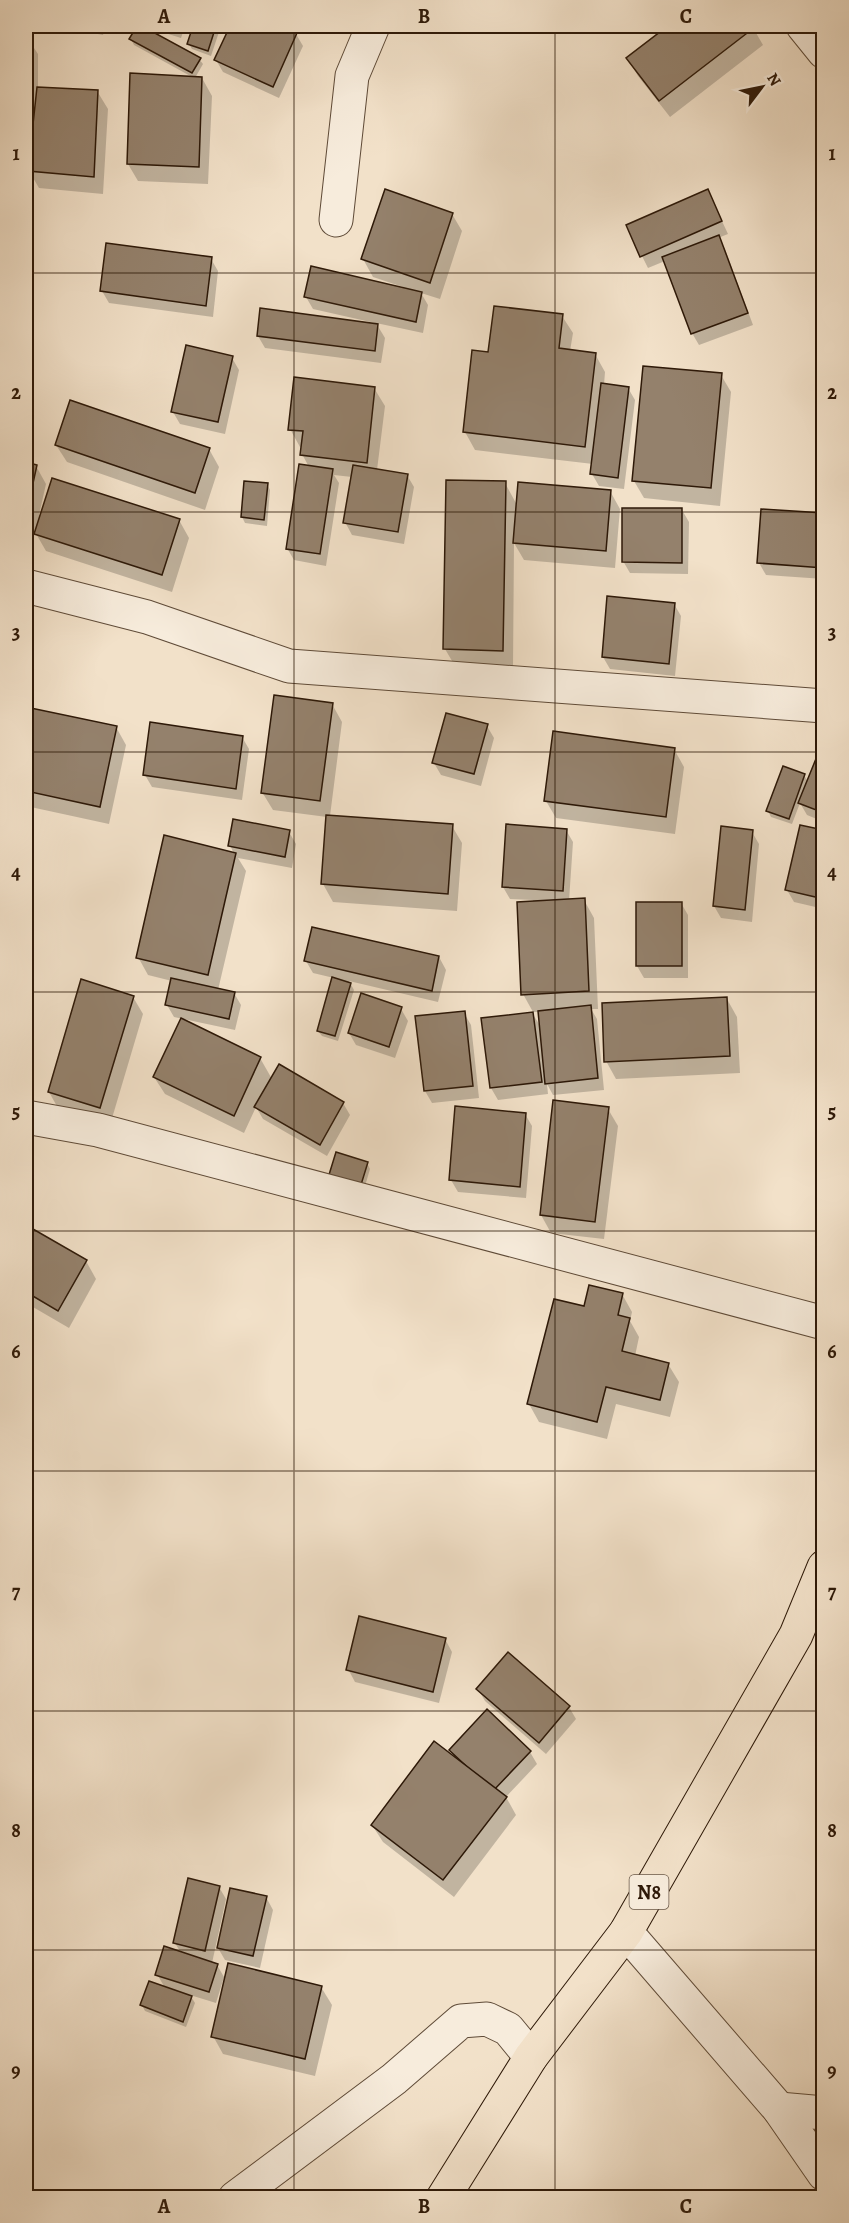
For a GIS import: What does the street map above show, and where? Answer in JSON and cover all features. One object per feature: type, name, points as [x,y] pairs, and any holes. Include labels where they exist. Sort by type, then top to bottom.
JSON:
[{"type":"highway","name":"N8","points":[[442,2198],[531,2057],[626,1932],[796,1635],[824,1567]]},
{"type":"street","points":[[336,220],[352,76],[373,26]]},
{"type":"street","points":[[803,26],[824,52]]},
{"type":"street","points":[[26,586],[147,617],[289,666],[824,706]]},
{"type":"street","points":[[26,1117],[109,1133],[824,1323]]},
{"type":"street","points":[[626,1932],[779,2109],[824,2174]]},
{"type":"street","points":[[235,2198],[394,2079],[461,2021],[487,2019],[508,2029],[531,2057]]},
{"type":"street","points":[[779,2109],[824,2113]]},
{"type":"building","points":[[137,26],[142,26],[201,58],[192,73],[129,39]]},
{"type":"building","points":[[193,26],[216,26],[208,51],[187,44]]},
{"type":"building","points":[[230,26],[280,26],[297,33],[273,87],[214,60]]},
{"type":"building","points":[[657,26],[755,27],[659,101],[626,58],[661,31]]},
{"type":"building","points":[[26,35],[28,35],[30,112],[26,112]]},
{"type":"building","points":[[130,73],[202,77],[199,167],[127,164]]},
{"type":"building","points":[[37,87],[98,90],[94,177],[28,171]]},
{"type":"building","points":[[385,189],[453,213],[430,283],[361,259]]},
{"type":"building","points":[[708,189],[722,221],[640,257],[626,225]]},
{"type":"building","points":[[719,235],[748,313],[691,334],[662,257]]},
{"type":"building","points":[[106,243],[212,257],[206,306],[100,291]]},
{"type":"building","points":[[311,266],[422,292],[416,322],[304,297]]},
{"type":"building","points":[[494,306],[563,314],[559,348],[596,353],[585,447],[463,432],[472,350],[488,352]]},
{"type":"building","points":[[260,308],[378,324],[375,351],[257,336]]},
{"type":"building","points":[[186,345],[233,356],[218,422],[171,412]]},
{"type":"building","points":[[643,366],[722,373],[711,488],[632,481]]},
{"type":"building","points":[[294,377],[375,387],[367,463],[300,455],[303,431],[288,430]]},
{"type":"building","points":[[601,383],[629,387],[618,478],[590,474]]},
{"type":"building","points":[[70,400],[210,448],[195,493],[55,445]]},
{"type":"building","points":[[26,462],[37,465],[26,515]]},
{"type":"building","points":[[299,464],[333,469],[320,554],[286,549]]},
{"type":"building","points":[[353,465],[408,474],[398,532],[343,523]]},
{"type":"building","points":[[52,478],[180,519],[162,575],[34,534]]},
{"type":"building","points":[[446,480],[506,481],[503,651],[443,649]]},
{"type":"building","points":[[244,481],[268,483],[264,520],[241,517]]},
{"type":"building","points":[[518,482],[611,490],[606,551],[513,543]]},
{"type":"building","points":[[622,508],[682,508],[682,563],[622,562]]},
{"type":"building","points":[[761,509],[824,513],[824,568],[757,563]]},
{"type":"building","points":[[607,596],[675,603],[669,664],[602,657]]},
{"type":"building","points":[[274,695],[333,703],[320,801],[261,793]]},
{"type":"building","points":[[26,707],[117,726],[100,807],[26,791]]},
{"type":"building","points":[[446,713],[488,724],[474,774],[432,763]]},
{"type":"building","points":[[150,722],[243,736],[236,789],[143,775]]},
{"type":"building","points":[[553,731],[675,748],[666,817],[544,801]]},
{"type":"building","points":[[824,739],[824,813],[798,803]]},
{"type":"building","points":[[783,766],[805,774],[789,819],[766,811]]},
{"type":"building","points":[[326,815],[453,824],[448,894],[321,884]]},
{"type":"building","points":[[233,819],[290,830],[285,857],[228,846]]},
{"type":"building","points":[[506,824],[567,829],[563,891],[502,887]]},
{"type":"building","points":[[800,825],[824,830],[824,899],[785,890]]},
{"type":"building","points":[[721,826],[753,830],[745,910],[713,906]]},
{"type":"building","points":[[164,835],[236,853],[208,975],[136,958]]},
{"type":"building","points":[[585,898],[589,991],[521,995],[517,902]]},
{"type":"building","points":[[636,902],[682,902],[682,966],[636,966]]},
{"type":"building","points":[[312,927],[439,956],[432,991],[304,961]]},
{"type":"building","points":[[332,977],[351,983],[335,1036],[317,1031]]},
{"type":"building","points":[[171,978],[235,992],[229,1019],[165,1005]]},
{"type":"building","points":[[81,979],[134,996],[100,1108],[48,1092]]},
{"type":"building","points":[[361,993],[402,1007],[389,1047],[348,1033]]},
{"type":"building","points":[[727,997],[730,1056],[604,1062],[602,1003]]},
{"type":"building","points":[[591,1005],[598,1078],[545,1084],[538,1011]]},
{"type":"building","points":[[465,1011],[473,1086],[424,1091],[415,1016]]},
{"type":"building","points":[[533,1012],[542,1082],[490,1088],[481,1018]]},
{"type":"building","points":[[181,1018],[261,1057],[234,1116],[153,1077]]},
{"type":"building","points":[[279,1064],[344,1102],[320,1145],[254,1107]]},
{"type":"building","points":[[553,1100],[609,1107],[595,1222],[540,1215]]},
{"type":"building","points":[[455,1106],[526,1113],[520,1187],[449,1180]]},
{"type":"building","points":[[336,1152],[368,1162],[360,1188],[328,1178]]},
{"type":"building","points":[[26,1225],[87,1260],[58,1311],[26,1292]]},
{"type":"building","points":[[589,1285],[623,1293],[618,1315],[630,1318],[622,1351],[669,1363],[660,1400],[606,1387],[597,1422],[527,1404],[554,1299],[584,1306]]},
{"type":"building","points":[[359,1616],[446,1638],[433,1692],[346,1670]]},
{"type":"building","points":[[508,1652],[570,1706],[539,1743],[476,1689]]},
{"type":"building","points":[[487,1709],[531,1751],[493,1791],[449,1750]]},
{"type":"building","points":[[434,1741],[507,1797],[443,1880],[371,1825]]},
{"type":"building","points":[[188,1878],[220,1886],[205,1951],[173,1943]]},
{"type":"building","points":[[230,1888],[267,1896],[253,1956],[217,1948]]},
{"type":"building","points":[[164,1946],[218,1964],[209,1992],[155,1975]]},
{"type":"building","points":[[228,1963],[322,1986],[305,2059],[211,2037]]},
{"type":"building","points":[[149,1981],[192,1996],[183,2022],[140,2005]]}]
